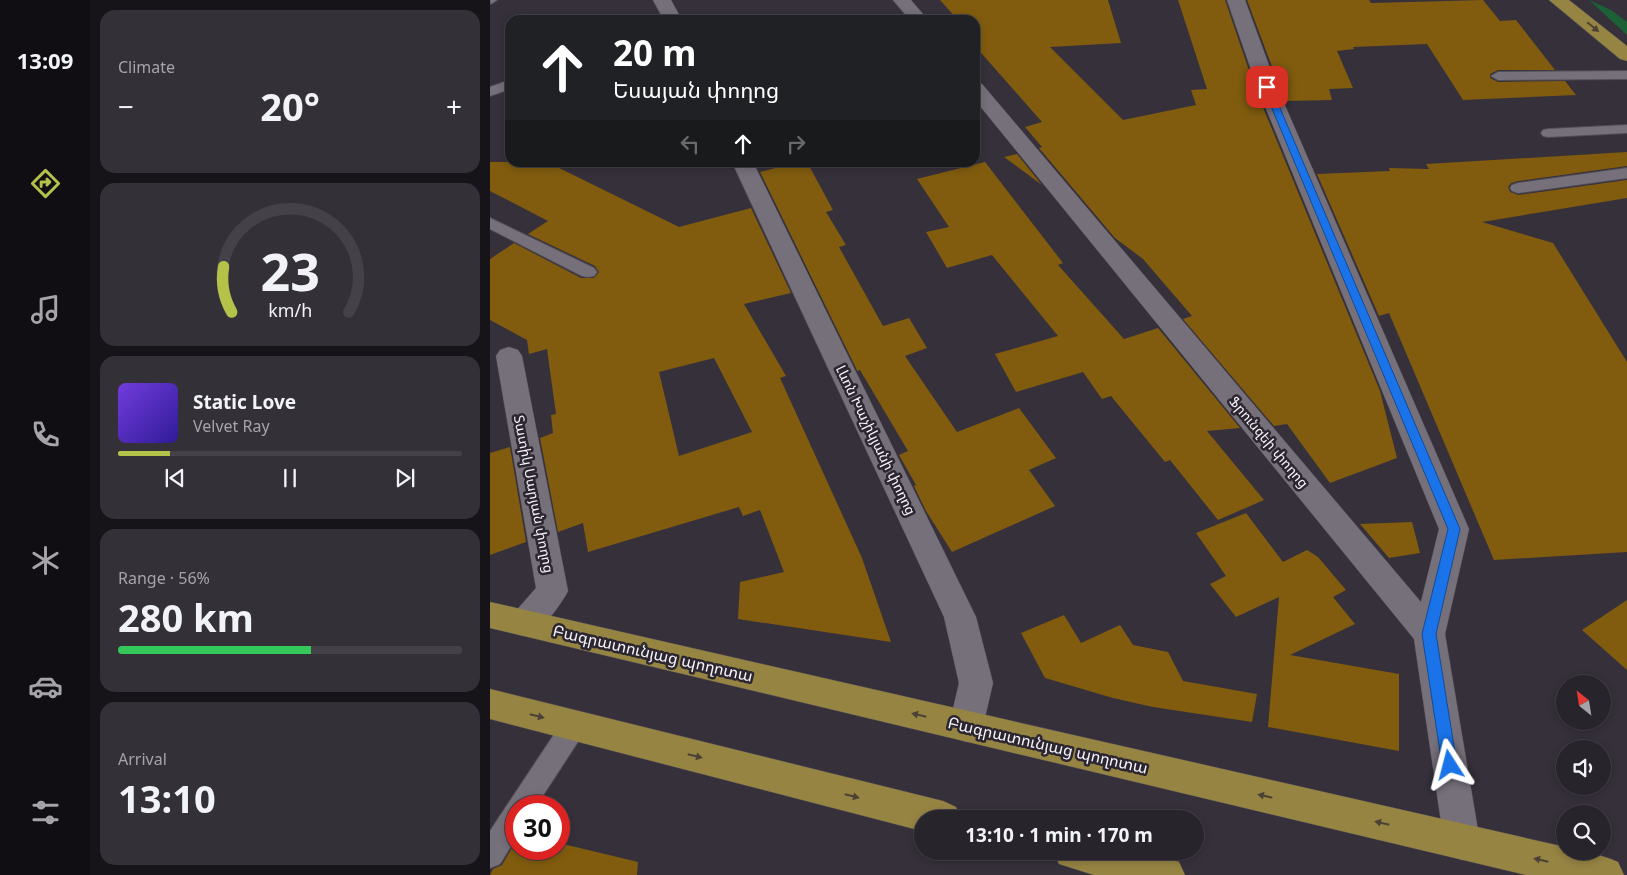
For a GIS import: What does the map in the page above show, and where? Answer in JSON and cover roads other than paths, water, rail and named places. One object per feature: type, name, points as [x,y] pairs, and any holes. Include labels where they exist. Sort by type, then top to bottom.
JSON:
[{"type":"main road","points":[[1558,0],[1627,55]]},
{"type":"main road","name":"Բագրատունյաց պողոտա","points":[[490,615],[1605,875]]},
{"type":"main road","points":[[490,704],[914,812]]},
{"type":"main road","points":[[1107,860],[1166,875]]},
{"type":"street","points":[[662,0],[670,15]]},
{"type":"street","points":[[902,0],[915,15]]},
{"type":"street","points":[[1236,0],[1267,87],[1454,529],[1429,634],[1462,842]]},
{"type":"street","name":"Ֆրունզեի փողոց","points":[[980,94],[1429,634]]},
{"type":"street","name":"Լևոն Խաչիկյանի փողոց","points":[[744,167],[960,617],[976,683],[966,726]]},
{"type":"street","name":"Տատիկ Սարյան փողոց","points":[[509,356],[552,591],[525,624]]},
{"type":"lane","points":[[1498,76],[1627,75]]},
{"type":"lane","points":[[490,92],[505,86]]},
{"type":"lane","points":[[1548,133],[1627,129]]},
{"type":"lane","points":[[1518,188],[1627,173]]},
{"type":"lane","points":[[490,223],[588,272]]},
{"type":"lane","points":[[528,795],[574,726]]},
{"type":"lane","points":[[490,855],[505,831]]}]
